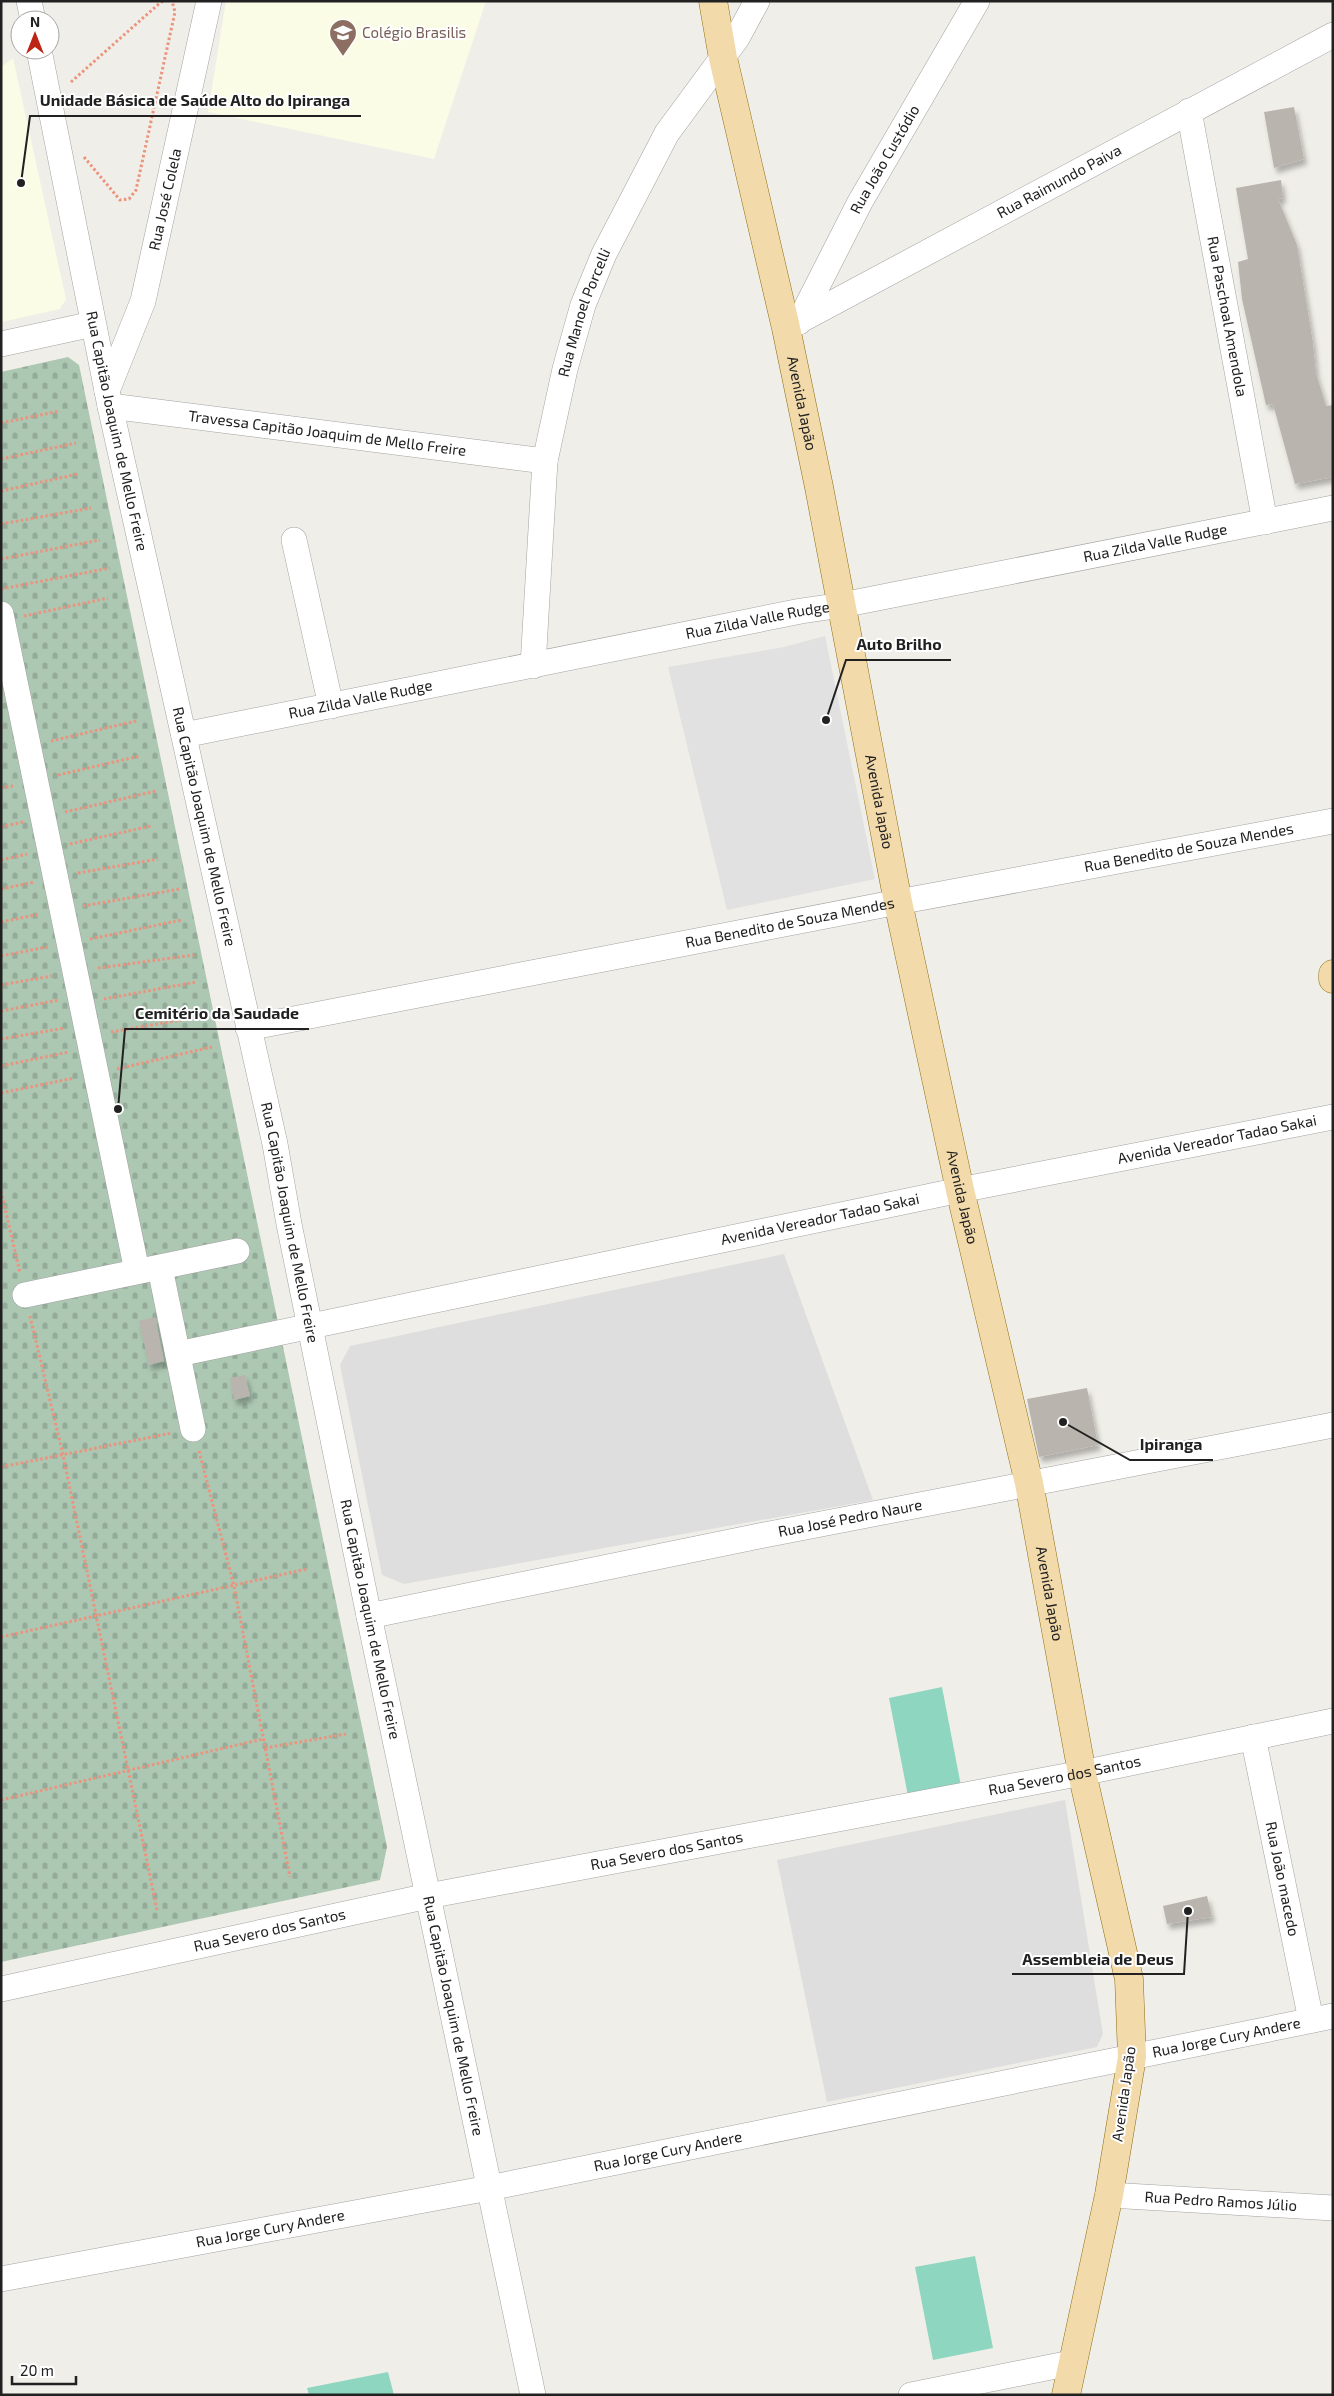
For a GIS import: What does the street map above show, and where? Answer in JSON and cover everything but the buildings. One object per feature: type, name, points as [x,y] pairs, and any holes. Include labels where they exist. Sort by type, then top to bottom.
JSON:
[{"type":"main road","name":"Avenida Japão","points":[[713,1],[722,58],[792,325],[898,902],[960,1190],[1029,1483],[1082,1773],[1129,1979],[1132,2057],[1109,2194],[1071,2363],[1066,2395]]},
{"type":"street","name":"Rua José Colela","points":[[108,399],[143,301],[209,1]]},
{"type":"street","name":"Rua Manoel Porcelli","points":[[532,666],[545,461],[565,369],[580,314],[604,254],[668,133],[737,38],[757,1]]},
{"type":"street","name":"Rua João Custódio","points":[[792,325],[860,202],[977,1]]},
{"type":"street","name":"Rua Raimundo Paiva","points":[[792,325],[1333,35]]},
{"type":"street","name":"Rua Capitão Joaquim de Mello Freire","points":[[41,60],[108,399],[275,1144],[369,1616],[533,2395]]},
{"type":"street","name":"Rua Paschoal Amendola","points":[[1190,111],[1265,522]]},
{"type":"street","points":[[1,344],[93,324]]},
{"type":"street","name":"Travessa Capitão Joaquim de Mello Freire","points":[[108,399],[545,461]]},
{"type":"street","name":"Rua Zilda Valle Rudge","points":[[184,735],[801,611],[842,605],[1333,508]]},
{"type":"street","points":[[294,540],[331,706]]},
{"type":"street","points":[[2,617],[85,1021],[148,1270],[178,1354],[193,1429]]},
{"type":"street","name":"Rua Benedito de Souza Mendes","points":[[248,1028],[898,902],[1333,822]]},
{"type":"street","name":"Avenida Vereador Tadao Sakai","points":[[178,1354],[960,1190],[1333,1117]]},
{"type":"street","points":[[25,1295],[237,1251]]},
{"type":"street","name":"Rua José Pedro Naure","points":[[369,1616],[1029,1483],[1333,1425]]},
{"type":"street","name":"Rua Severo dos Santos","points":[[1,1989],[428,1896],[1082,1773],[1333,1721]]},
{"type":"street","name":"Rua João macedo","points":[[1253,1737],[1322,2018]]},
{"type":"street","name":"Rua Jorge Cury Andere","points":[[1,2279],[489,2188],[1322,2018]]},
{"type":"street","name":"Rua Pedro Ramos Júlio","points":[[1109,2194],[1333,2208]]},
{"type":"street","points":[[911,2395],[1071,2363]]},
{"type":"path","points":[[72,90],[70,81],[161,2],[166,1]]},
{"type":"path","points":[[82,153],[120,200],[129,199],[136,190],[175,12],[172,1]]},
{"type":"path","points":[[1,423],[60,411]]},
{"type":"path","points":[[1,458],[76,443]]},
{"type":"path","points":[[1,491],[78,474]]},
{"type":"path","points":[[1,524],[91,508]]},
{"type":"path","points":[[1,559],[100,540]]},
{"type":"path","points":[[1,589],[110,568]]},
{"type":"path","points":[[2,617],[108,598]]},
{"type":"path","points":[[29,746],[136,721]]},
{"type":"path","points":[[1,788],[140,756]]},
{"type":"path","points":[[1,827],[156,791]]},
{"type":"path","points":[[1,860],[151,826]]},
{"type":"path","points":[[1,922],[180,889]]},
{"type":"path","points":[[1,1040],[85,1021],[196,982]]},
{"type":"path","points":[[1,1012],[85,1021],[204,1016]]},
{"type":"path","points":[[1,1066],[85,1021]]},
{"type":"path","points":[[1,1192],[63,1455],[157,1910]]},
{"type":"path","points":[[1,1467],[193,1429],[234,1586],[290,1876]]},
{"type":"path","points":[[1,1637],[307,1569]]},
{"type":"path","points":[[265,1748],[346,1734]]},
{"type":"path","points":[[1,1800],[263,1739]]},
{"type":"shaded area","name":"Colégio Brasilis","points":[[226,1],[486,1],[434,159],[208,112]]},
{"type":"shaded area","points":[[10,60],[13,60],[66,299],[60,309],[1,322],[1,67]]},
{"type":"shaded area","points":[[825,636],[875,879],[727,910],[668,667],[784,647]]},
{"type":"shaded area","points":[[784,1254],[873,1500],[404,1584],[382,1575],[340,1365],[350,1346]]},
{"type":"shaded area","points":[[1065,1800],[1103,2034],[1097,2047],[827,2102],[777,1860]]},
{"type":"green space","points":[[68,357],[79,365],[387,1847],[380,1880],[1,1962],[1,372]]},
{"type":"green space","points":[[942,1687],[961,1786],[908,1796],[889,1698]]},
{"type":"green space","points":[[975,2256],[993,2348],[933,2360],[915,2267]]},
{"type":"green space","points":[[388,2372],[394,2395],[309,2395],[307,2388]]},
{"type":"place","name":"Colégio Brasilis","points":[[343,57]]},
{"type":"place","name":"Unidade Básica de Saúde Alto do Ipiranga","points":[[21,183]]},
{"type":"place","name":"Auto Brilho","points":[[826,720]]},
{"type":"place","name":"Cemitério da Saudade","points":[[118,1109]]},
{"type":"place","name":"Ipiranga","points":[[1063,1422]]},
{"type":"place","name":"Assembleia de Deus","points":[[1188,1911]]}]
